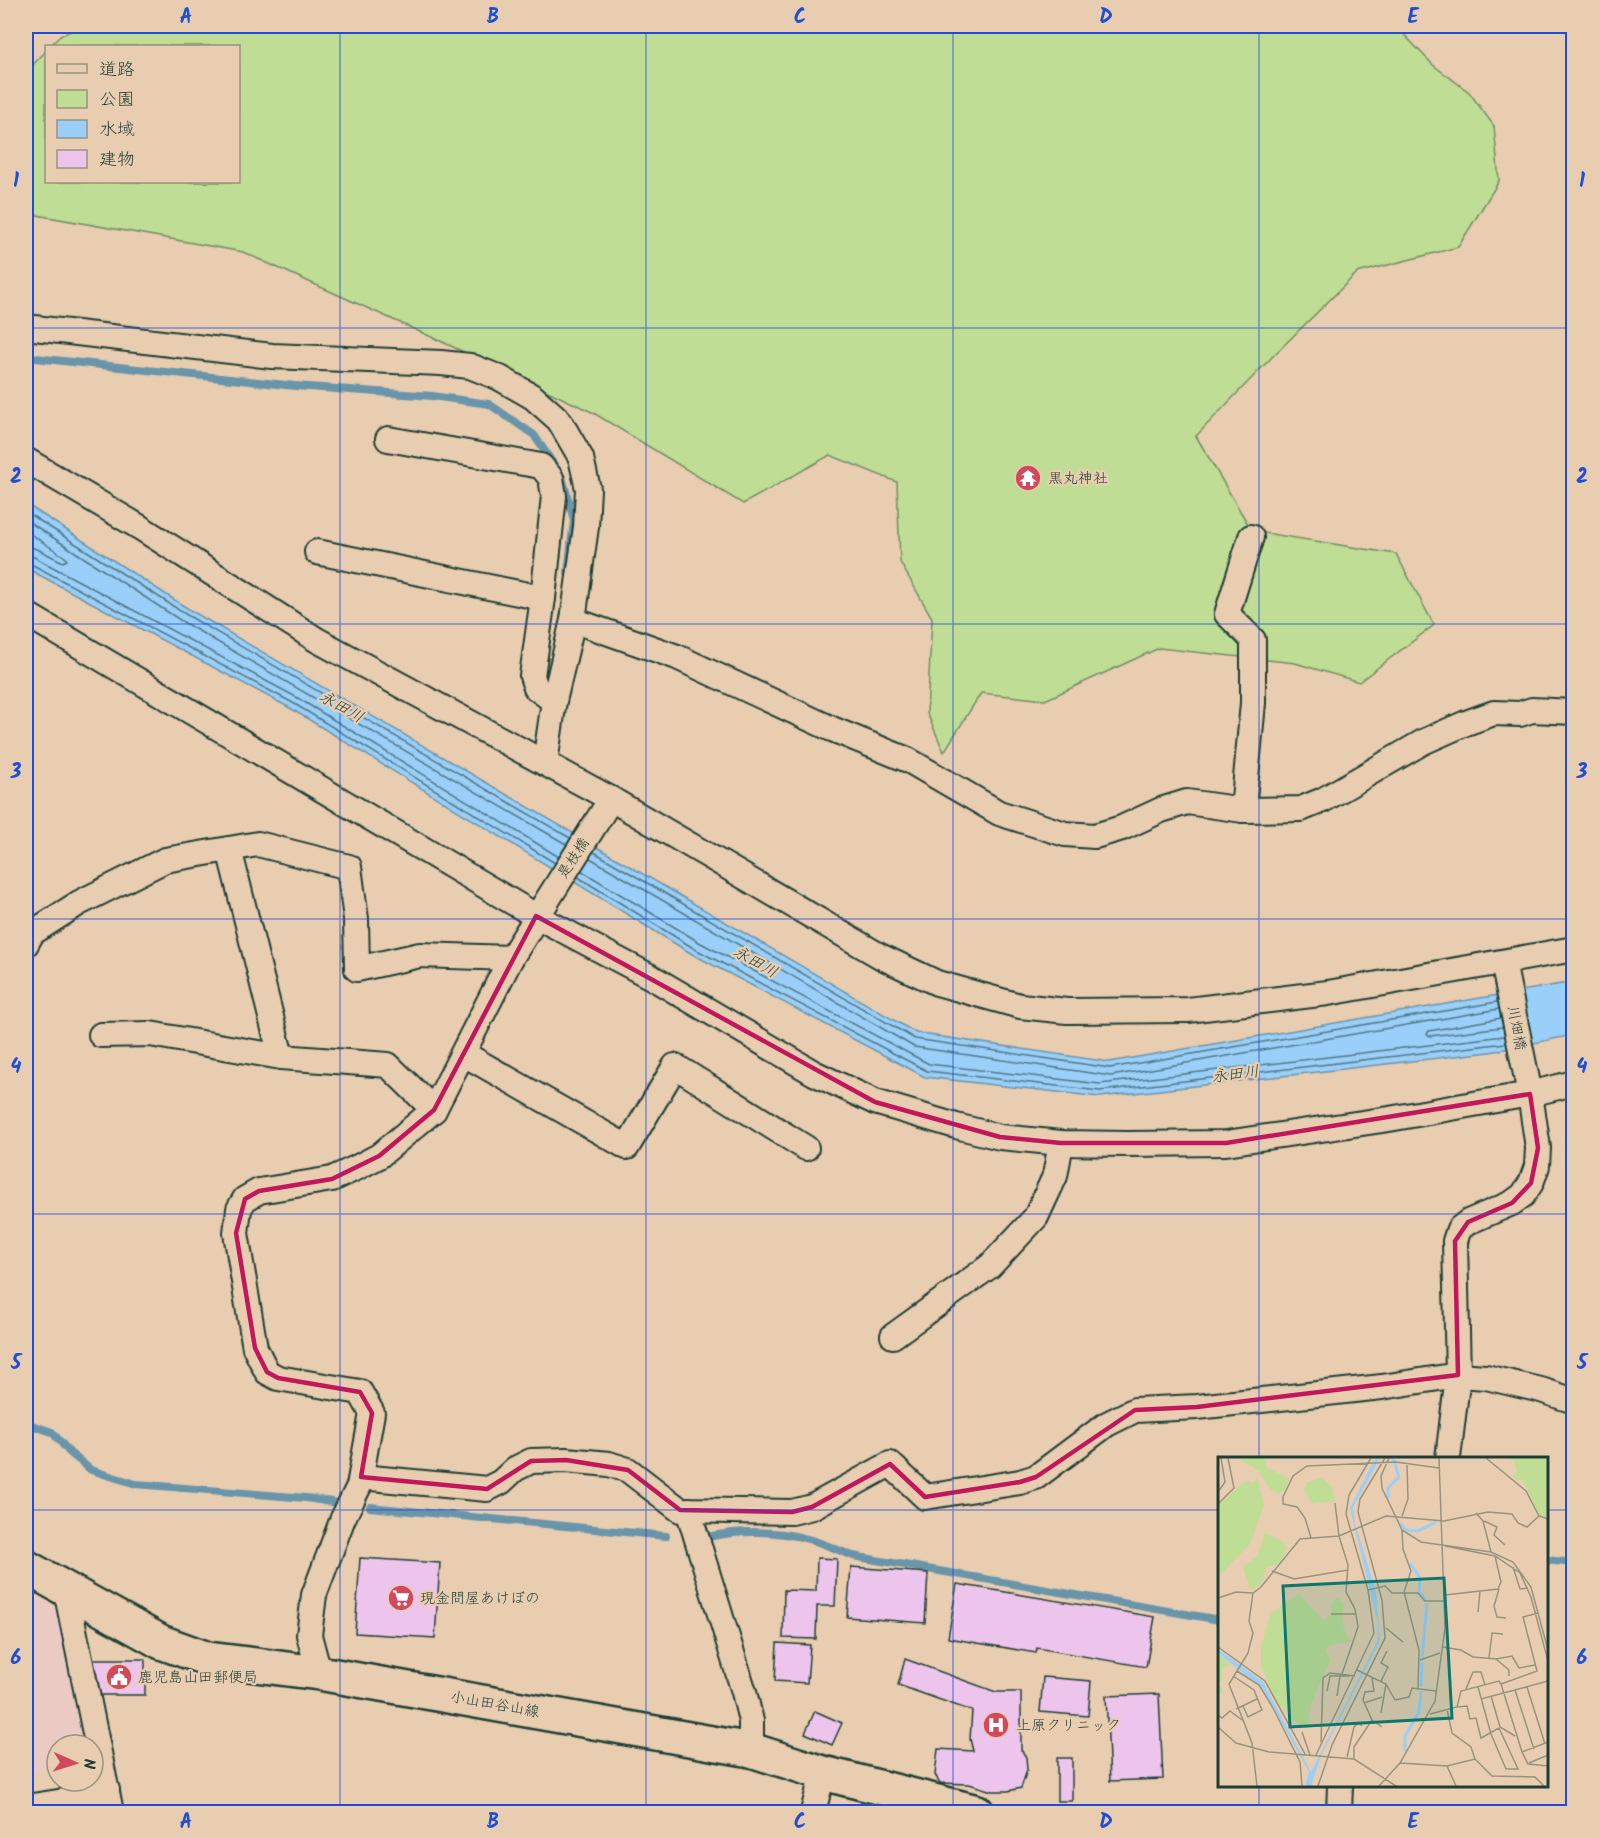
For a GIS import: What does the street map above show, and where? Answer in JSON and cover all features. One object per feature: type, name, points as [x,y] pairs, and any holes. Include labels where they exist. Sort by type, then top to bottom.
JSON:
[{"type":"main road","name":"小山田谷山線","points":[[26,1567],[161,1642],[208,1659],[319,1673],[751,1750],[823,1773],[977,1812]]},
{"type":"street","points":[[26,327],[272,356],[470,366],[500,378],[532,397],[559,420],[580,458],[588,489],[586,527],[573,620],[554,701],[544,763]]},
{"type":"street","points":[[388,439],[541,466],[551,478],[554,496],[532,676],[536,688],[554,701]]},
{"type":"street","points":[[26,460],[141,528],[317,639],[610,799],[880,956],[937,983],[1020,1006],[1066,1011],[1188,1010],[1328,993],[1574,949]]},
{"type":"street","points":[[1243,810],[1253,703],[1253,640],[1227,614],[1251,537]]},
{"type":"street","points":[[317,552],[543,597]]},
{"type":"street","points":[[26,614],[536,916],[653,978],[814,1073],[875,1102],[1000,1137],[1061,1143],[1226,1143],[1368,1122],[1530,1094],[1574,1083]]},
{"type":"street","points":[[573,620],[677,657],[832,729],[908,760],[999,813],[1065,834],[1095,836],[1122,828],[1161,810],[1187,802],[1243,810],[1301,809],[1323,800],[1423,742],[1494,713],[1520,714],[1532,710],[1574,712]]},
{"type":"street","name":"是枝橋","points":[[434,1110],[511,958],[610,799]]},
{"type":"street","points":[[28,936],[79,903],[165,860],[258,844],[349,867],[357,919],[357,969],[420,955],[511,958]]},
{"type":"street","points":[[229,849],[281,1057]]},
{"type":"street","name":"川畑橋","points":[[1448,1457],[1458,1375],[1455,1241],[1460,1229],[1468,1222],[1523,1196],[1537,1166],[1538,1148],[1530,1094],[1503,962]]},
{"type":"street","points":[[101,1035],[150,1034],[281,1057],[388,1065],[434,1110],[379,1156],[356,1168],[332,1179],[259,1191],[245,1199],[239,1209],[236,1233],[255,1348],[260,1362],[267,1372],[278,1378],[360,1392],[372,1413],[359,1486],[327,1557],[314,1595],[309,1635],[319,1673]]},
{"type":"street","points":[[464,1054],[627,1147],[675,1066],[806,1148]]},
{"type":"street","points":[[893,1336],[990,1266],[1036,1217],[1055,1176],[1061,1143]]},
{"type":"street","points":[[361,1477],[487,1489],[501,1482],[515,1468],[531,1461],[566,1460],[609,1464],[628,1470],[680,1510],[792,1512],[812,1506],[890,1464],[925,1497],[1020,1482],[1036,1477],[1107,1424],[1135,1410],[1197,1407],[1382,1387],[1458,1375],[1486,1377],[1574,1401]]},
{"type":"street","points":[[688,1510],[744,1692],[751,1721],[751,1750]]},
{"type":"street","points":[[26,1807],[71,1800],[109,1801],[66,1590]]},
{"type":"street","points":[[813,1812],[823,1773]]},
{"type":"street","points":[[1339,1812],[1340,1787]]},
{"type":"highlighted area","points":[[536,916],[875,1102],[1000,1137],[1061,1143],[1226,1143],[1530,1094],[1538,1148],[1531,1183],[1512,1203],[1468,1222],[1455,1241],[1458,1375],[1197,1407],[1135,1410],[1036,1477],[1020,1482],[925,1497],[890,1464],[812,1507],[792,1512],[680,1510],[628,1470],[566,1460],[531,1461],[487,1489],[361,1477],[372,1413],[360,1392],[278,1378],[267,1372],[255,1348],[236,1233],[245,1199],[259,1191],[332,1179],[379,1156],[434,1110]]},
{"type":"shaded area","points":[[26,1588],[57,1608],[82,1733],[45,1733],[45,1770],[26,1774]]},
{"type":"green space","points":[[80,26],[1396,26],[1433,65],[1469,92],[1494,126],[1499,181],[1458,247],[1357,273],[1196,436],[1252,531],[1396,554],[1434,625],[1359,682],[1295,663],[1159,648],[1045,700],[981,693],[944,752],[927,713],[932,618],[900,562],[897,482],[830,455],[743,504],[592,412],[243,252],[26,213],[26,72],[45,52],[45,183],[240,183],[240,45],[51,45],[60,36]]},
{"type":"water","name":"永田川","points":[[26,504],[190,610],[916,1033],[1109,1062],[1573,982],[1573,1035],[1490,1052],[1100,1097],[925,1077],[692,954],[290,708],[26,568]]},
{"type":"building","points":[[360,1558],[440,1563],[435,1638],[355,1633]]},
{"type":"building","points":[[817,1558],[837,1559],[835,1606],[817,1606],[816,1639],[783,1638],[784,1590],[816,1591]]},
{"type":"building","points":[[851,1567],[928,1573],[925,1623],[847,1617]]},
{"type":"building","points":[[957,1584],[1155,1617],[1146,1667],[1037,1648],[1036,1653],[948,1638]]},
{"type":"building","points":[[777,1643],[810,1645],[807,1683],[775,1681]]},
{"type":"building","name":"鹿児島山田郵便局","points":[[92,1659],[145,1659],[145,1695],[93,1695]]},
{"type":"building","name":"上原クリニック","points":[[905,1659],[996,1692],[1021,1692],[1021,1750],[1026,1757],[1027,1770],[1021,1788],[992,1791],[969,1784],[940,1783],[935,1775],[938,1749],[973,1751],[970,1739],[972,1711],[898,1685]]},
{"type":"building","points":[[1043,1677],[1091,1681],[1088,1716],[1040,1712]]},
{"type":"building","points":[[1159,1694],[1163,1779],[1110,1781],[1106,1696]]},
{"type":"building","points":[[815,1711],[842,1723],[832,1745],[805,1733]]},
{"type":"building","points":[[1057,1758],[1072,1758],[1072,1801],[1057,1801]]},
{"type":"waterway","points":[[26,357],[295,386],[432,396],[489,404],[534,435],[562,477],[574,520],[568,573]]},
{"type":"waterway","points":[[26,1423],[52,1432],[70,1453],[91,1470],[136,1484],[306,1498],[338,1503]]},
{"type":"waterway","points":[[370,1507],[666,1536]]},
{"type":"waterway","points":[[704,1538],[743,1532],[796,1536],[853,1556],[1218,1620]]},
{"type":"waterway","points":[[1548,1560],[1574,1563]]},
{"type":"place","name":"黒丸神社","points":[[1028,478]]},
{"type":"place","name":"現金問屋あけぼの","points":[[401,1598]]},
{"type":"place","name":"鹿児島山田郵便局","points":[[119,1677]]},
{"type":"place","name":"上原クリニック","points":[[996,1725]]}]
